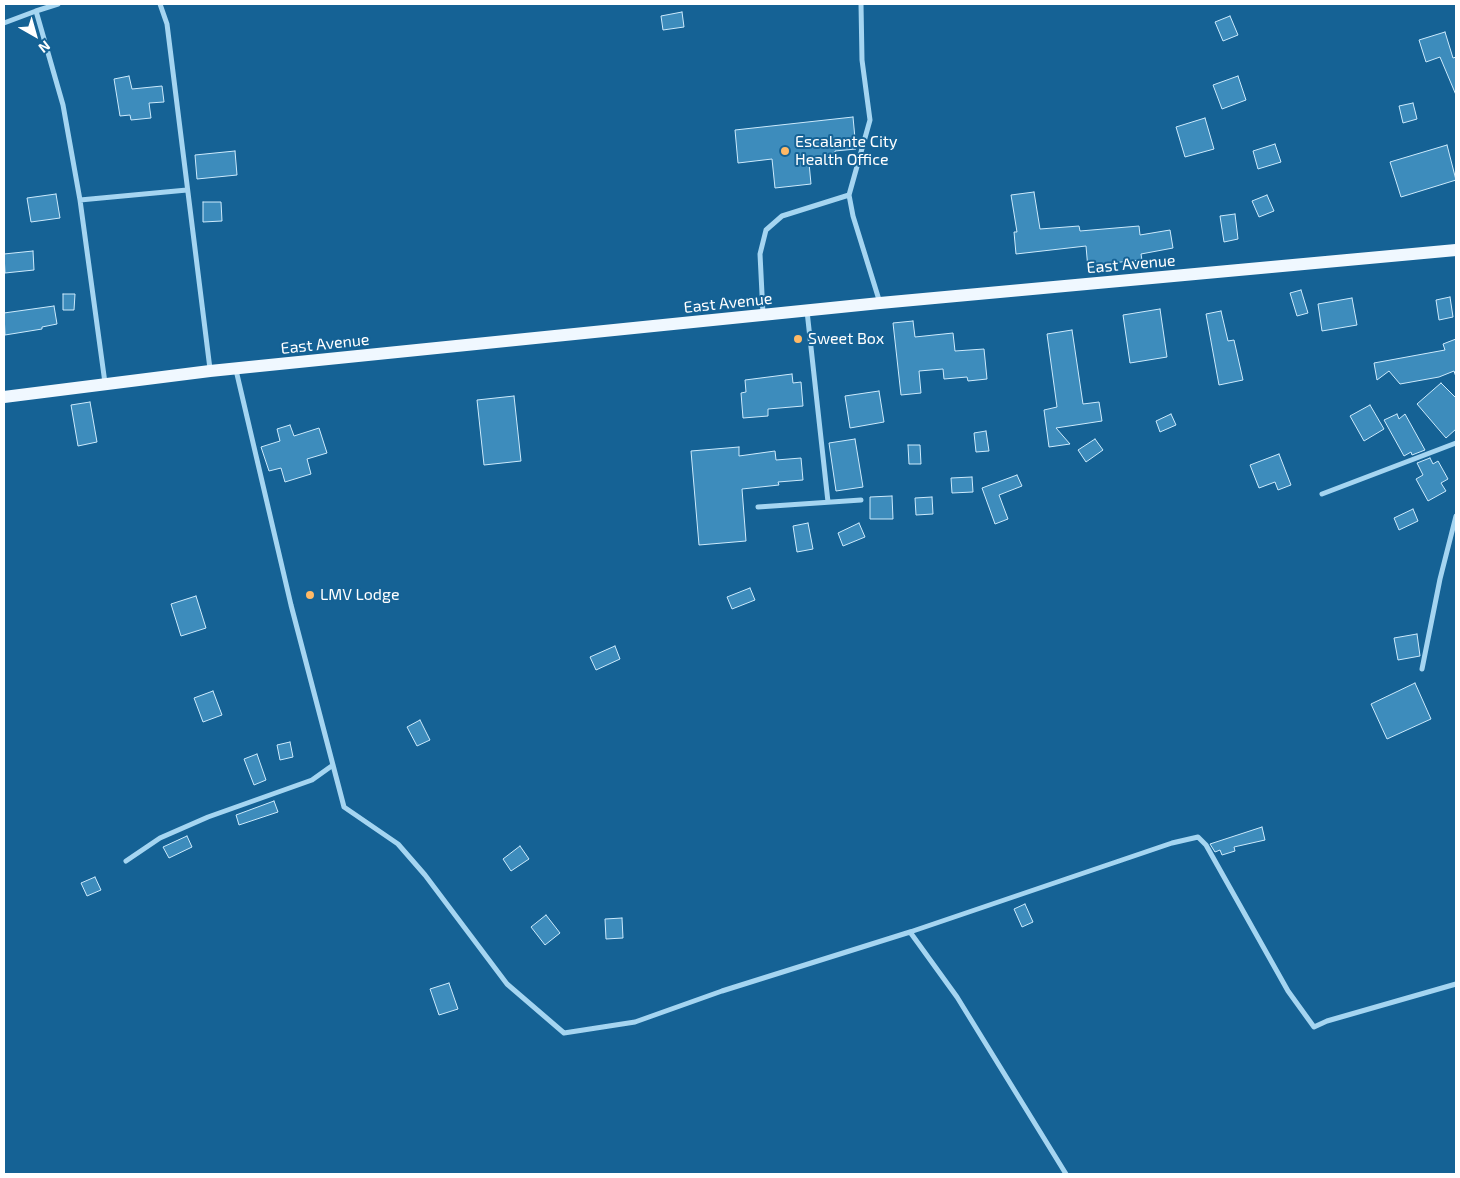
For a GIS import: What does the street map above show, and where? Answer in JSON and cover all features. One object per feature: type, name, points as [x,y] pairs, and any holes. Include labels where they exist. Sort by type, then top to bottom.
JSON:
[{"type":"main road","name":"East Avenue","points":[[4,397],[210,371],[236,370],[880,303],[1456,250]]},
{"type":"street","points":[[4,23],[58,4]]},
{"type":"street","points":[[160,4],[167,24],[210,371]]},
{"type":"street","points":[[861,4],[862,60],[870,120],[849,195],[853,216],[880,303]]},
{"type":"street","points":[[36,11],[63,105],[80,200],[105,383]]},
{"type":"street","points":[[80,200],[187,190]]},
{"type":"street","points":[[764,316],[760,254],[766,230],[782,216],[849,195]]},
{"type":"street","points":[[807,311],[828,502]]},
{"type":"street","points":[[236,370],[291,605],[344,807],[398,844],[425,875],[506,984],[564,1033],[635,1022],[722,991],[910,932],[1172,843],[1198,837],[1206,845],[1288,992],[1314,1027],[1327,1020],[1456,984]]},
{"type":"street","points":[[1322,494],[1456,444]]},
{"type":"street","points":[[758,507],[861,500]]},
{"type":"street","points":[[1422,669],[1440,578],[1456,516]]},
{"type":"street","points":[[126,861],[160,838],[208,817],[312,780],[333,765]]},
{"type":"street","points":[[910,932],[957,997],[1066,1174]]},
{"type":"building","points":[[682,12],[684,27],[663,30],[661,16]]},
{"type":"building","points":[[1230,16],[1238,35],[1223,41],[1215,22]]},
{"type":"building","points":[[1445,32],[1453,58],[1456,57],[1456,95],[1440,57],[1426,62],[1419,40]]},
{"type":"building","points":[[129,76],[132,89],[162,86],[164,102],[149,103],[151,118],[131,120],[130,115],[120,116],[114,79]]},
{"type":"building","points":[[1238,76],[1246,100],[1222,109],[1213,85]]},
{"type":"building","points":[[1413,103],[1417,119],[1403,123],[1399,106]]},
{"type":"building","name":"Escalante City Health Office","points":[[853,117],[856,149],[835,151],[835,162],[809,163],[811,184],[775,188],[772,159],[738,163],[735,130]]},
{"type":"building","points":[[1205,118],[1214,149],[1185,157],[1176,127]]},
{"type":"building","points":[[1275,144],[1281,162],[1258,169],[1253,151]]},
{"type":"building","points":[[1447,145],[1456,180],[1401,197],[1390,162]]},
{"type":"building","points":[[235,151],[237,175],[197,179],[195,155]]},
{"type":"building","points":[[1034,192],[1040,229],[1079,226],[1080,231],[1139,226],[1140,235],[1170,230],[1173,248],[1141,254],[1142,260],[1100,264],[1101,268],[1088,269],[1086,246],[1016,254],[1014,232],[1017,232],[1011,195]]},
{"type":"building","points":[[56,194],[60,218],[31,222],[27,198]]},
{"type":"building","points":[[1267,195],[1274,211],[1259,217],[1252,201]]},
{"type":"building","points":[[203,202],[221,202],[222,221],[203,222]]},
{"type":"building","points":[[1235,214],[1238,239],[1224,242],[1220,216]]},
{"type":"building","points":[[33,251],[34,270],[5,273],[4,254]]},
{"type":"building","points":[[1301,290],[1308,313],[1297,316],[1290,293]]},
{"type":"building","points":[[63,294],[75,294],[74,310],[63,310]]},
{"type":"building","points":[[1450,297],[1453,317],[1439,320],[1436,300]]},
{"type":"building","points":[[1352,298],[1357,325],[1322,331],[1318,304]]},
{"type":"building","points":[[54,306],[57,324],[42,327],[42,329],[5,335],[4,313]]},
{"type":"building","points":[[1160,309],[1167,357],[1130,363],[1123,315]]},
{"type":"building","points":[[1221,311],[1228,341],[1234,340],[1243,380],[1219,385],[1206,314]]},
{"type":"building","points":[[913,321],[915,337],[953,333],[955,351],[984,349],[987,379],[968,381],[967,377],[944,379],[943,369],[919,371],[921,393],[901,395],[893,323]]},
{"type":"building","points":[[1072,330],[1083,404],[1099,402],[1102,421],[1056,428],[1070,444],[1049,447],[1044,410],[1057,407],[1047,334]]},
{"type":"building","points":[[1456,339],[1456,377],[1454,371],[1439,377],[1400,384],[1389,371],[1377,380],[1374,363],[1445,350],[1443,344]]},
{"type":"building","points":[[792,374],[793,383],[801,382],[803,406],[768,409],[768,416],[743,418],[741,393],[746,392],[745,380]]},
{"type":"building","points":[[1441,383],[1456,398],[1456,429],[1446,438],[1417,404]]},
{"type":"building","points":[[879,391],[884,422],[850,428],[845,396]]},
{"type":"building","points":[[514,396],[521,461],[484,465],[477,400]]},
{"type":"building","points":[[90,402],[97,442],[78,446],[71,405]]},
{"type":"building","points":[[1370,405],[1384,429],[1364,441],[1350,416]]},
{"type":"building","points":[[1171,414],[1176,425],[1160,432],[1156,421]]},
{"type":"building","points":[[1397,414],[1399,419],[1405,414],[1425,450],[1412,455],[1411,452],[1404,456],[1384,420]]},
{"type":"building","points":[[290,425],[294,436],[319,428],[327,453],[307,459],[311,474],[285,482],[281,468],[269,471],[261,447],[280,441],[277,429]]},
{"type":"building","points":[[986,431],[989,451],[976,452],[974,433]]},
{"type":"building","points":[[855,439],[863,487],[836,491],[829,443]]},
{"type":"building","points":[[1095,439],[1103,450],[1086,462],[1078,450]]},
{"type":"building","points":[[908,445],[920,445],[921,464],[909,464]]},
{"type":"building","points":[[739,447],[739,456],[775,451],[776,460],[801,458],[803,480],[778,482],[779,485],[742,489],[746,541],[699,545],[691,451]]},
{"type":"building","points":[[1279,454],[1291,485],[1278,490],[1275,482],[1259,488],[1250,465]]},
{"type":"building","points":[[1430,458],[1433,464],[1438,461],[1448,479],[1441,483],[1446,491],[1428,501],[1416,479],[1423,475],[1417,463]]},
{"type":"building","points":[[1017,475],[1022,486],[999,495],[1008,519],[995,524],[982,488]]},
{"type":"building","points":[[972,477],[973,492],[952,493],[951,478]]},
{"type":"building","points":[[892,496],[893,519],[870,519],[870,497]]},
{"type":"building","points":[[932,497],[933,514],[916,515],[915,498]]},
{"type":"building","points":[[1413,509],[1418,521],[1399,530],[1394,518]]},
{"type":"building","points":[[808,523],[813,549],[797,552],[793,526]]},
{"type":"building","points":[[859,523],[865,537],[843,546],[838,533]]},
{"type":"building","points":[[750,588],[755,600],[732,609],[727,597]]},
{"type":"building","points":[[196,596],[206,628],[181,636],[171,604]]},
{"type":"building","points":[[1417,634],[1420,656],[1398,660],[1394,638]]},
{"type":"building","points":[[615,646],[620,659],[596,670],[590,657]]},
{"type":"building","points":[[1415,683],[1431,719],[1387,739],[1371,704]]},
{"type":"building","points":[[213,691],[222,715],[203,722],[194,698]]},
{"type":"building","points":[[420,720],[430,740],[417,746],[407,727]]},
{"type":"building","points":[[290,742],[293,757],[280,760],[277,745]]},
{"type":"building","points":[[257,754],[266,780],[254,785],[244,759]]},
{"type":"building","points":[[274,801],[278,812],[239,825],[236,815]]},
{"type":"building","points":[[1262,827],[1265,840],[1234,847],[1235,851],[1222,855],[1220,850],[1215,852],[1210,844]]},
{"type":"building","points":[[187,836],[192,847],[169,858],[163,847]]},
{"type":"building","points":[[520,846],[529,859],[511,871],[503,859]]},
{"type":"building","points":[[95,877],[101,890],[87,896],[81,883]]},
{"type":"building","points":[[1025,904],[1033,922],[1022,927],[1014,909]]},
{"type":"building","points":[[546,915],[560,933],[545,945],[531,927]]},
{"type":"building","points":[[622,918],[623,938],[606,939],[605,919]]},
{"type":"building","points":[[449,983],[458,1009],[439,1015],[430,989]]},
{"type":"place","name":"Escalante City Health Office","points":[[785,151]]},
{"type":"place","name":"Sweet Box","points":[[798,339]]},
{"type":"place","name":"LMV Lodge","points":[[310,595]]}]
